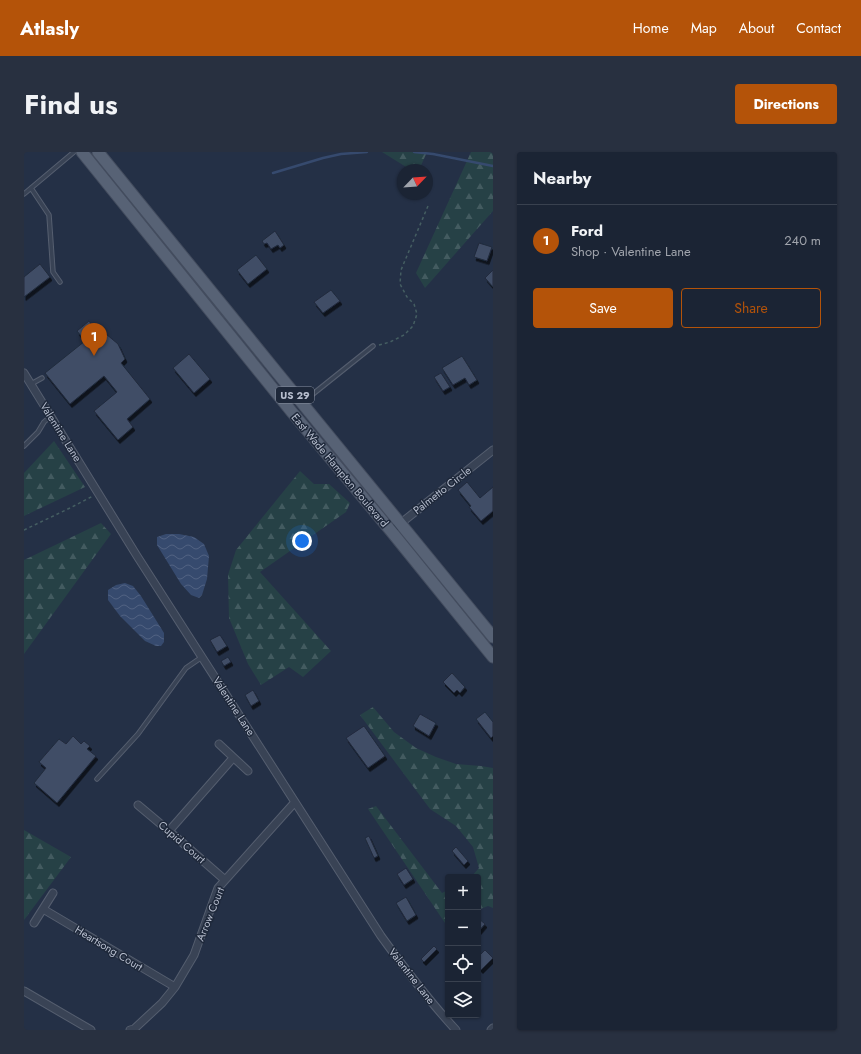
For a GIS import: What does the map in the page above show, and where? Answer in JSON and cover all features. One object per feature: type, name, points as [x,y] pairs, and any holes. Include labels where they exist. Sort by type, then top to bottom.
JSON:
[{"type":"main road","name":"East Wade Hampton Boulevard","points":[[82,152],[291,411],[493,657]]},
{"type":"main road","name":"East Wade Hampton Boulevard","points":[[98,152],[493,637]]},
{"type":"main road","points":[[414,559],[424,551]]},
{"type":"main road","points":[[450,604],[460,596]]},
{"type":"street","name":"Valentine Lane","points":[[24,373],[98,494],[381,936],[426,995],[456,1030]]},
{"type":"street","name":"Palmetto Circle","points":[[391,531],[493,450]]},
{"type":"street","points":[[219,744],[248,771]]},
{"type":"street","points":[[168,830],[233,758]]},
{"type":"street","name":"Arrow Court","points":[[130,1030],[162,1003],[174,988],[194,955],[218,888],[295,802]]},
{"type":"street","name":"Cupid Court","points":[[138,805],[225,880]]},
{"type":"street","points":[[34,923],[54,893]]},
{"type":"street","name":"Heartsong Court","points":[[43,909],[174,988]]},
{"type":"street","points":[[24,991],[91,1030]]},
{"type":"lane","points":[[24,194],[74,152]]},
{"type":"lane","points":[[31,188],[49,215],[53,272],[60,282]]},
{"type":"lane","points":[[302,403],[373,346]]},
{"type":"lane","points":[[31,384],[42,378]]},
{"type":"lane","points":[[24,446],[51,416]]},
{"type":"lane","points":[[97,779],[138,734],[186,668],[202,657]]},
{"type":"path","points":[[373,346],[390,342],[404,335],[413,326],[417,314],[414,304],[407,297],[400,284],[401,270],[428,206]]},
{"type":"path","points":[[24,530],[98,494]]},
{"type":"green space","points":[[382,152],[427,152],[422,164],[401,164]]},
{"type":"green space","points":[[471,152],[493,152],[493,211],[425,288],[416,273]]},
{"type":"green space","points":[[54,441],[85,487],[24,516],[24,473]]},
{"type":"green space","points":[[300,471],[314,484],[329,484],[350,503],[346,512],[260,572],[331,651],[303,677],[289,667],[261,685],[248,664],[229,618],[228,575],[236,550]]},
{"type":"green space","points":[[101,523],[111,534],[24,654],[24,560]]},
{"type":"green space","points":[[373,707],[394,732],[416,748],[456,764],[493,768],[493,908],[488,906],[481,909],[481,874],[474,874],[479,868],[473,847],[456,826],[430,809],[360,715]]},
{"type":"green space","points":[[376,806],[442,893],[445,892],[445,923],[368,809]]},
{"type":"green space","points":[[24,830],[71,857],[24,920]]},
{"type":"water","points":[[166,534],[179,534],[194,537],[204,544],[209,556],[207,579],[202,595],[199,598],[191,595],[181,584],[157,545],[157,537]]},
{"type":"water","points":[[125,583],[133,586],[141,596],[164,633],[164,642],[161,646],[156,646],[145,641],[120,616],[108,600],[108,590],[116,585]]},
{"type":"building","points":[[275,231],[284,245],[280,248],[278,245],[271,249],[267,243],[264,244],[262,241]]},
{"type":"building","points":[[479,243],[492,247],[487,261],[474,257]]},
{"type":"building","points":[[256,255],[267,269],[248,284],[237,270]]},
{"type":"building","points":[[40,264],[50,277],[24,297],[24,277]]},
{"type":"building","points":[[493,270],[493,287],[485,278]]},
{"type":"building","points":[[331,290],[340,301],[323,313],[314,302]]},
{"type":"building","points":[[89,321],[97,332],[100,329],[118,344],[125,359],[121,363],[150,399],[127,419],[133,427],[118,440],[94,411],[117,392],[104,376],[70,404],[45,373],[85,341],[77,331]]},
{"type":"building","points":[[189,354],[210,379],[194,393],[173,368]]},
{"type":"building","points":[[462,356],[477,380],[469,385],[465,378],[453,385],[442,368]]},
{"type":"building","points":[[441,373],[450,387],[443,391],[434,377]]},
{"type":"building","points":[[467,482],[480,498],[493,487],[493,511],[481,521],[469,507],[471,506],[458,490]]},
{"type":"building","points":[[220,635],[227,646],[217,652],[210,640]]},
{"type":"building","points":[[228,657],[231,662],[224,666],[221,661]]},
{"type":"building","points":[[452,673],[465,687],[460,693],[457,690],[454,693],[443,682]]},
{"type":"building","points":[[253,690],[259,701],[251,706],[245,695]]},
{"type":"building","points":[[485,712],[493,722],[493,736],[491,738],[476,719]]},
{"type":"building","points":[[420,714],[436,723],[429,736],[413,726]]},
{"type":"building","points":[[364,726],[385,756],[368,768],[346,738]]},
{"type":"building","points":[[73,736],[81,744],[84,741],[90,746],[87,749],[96,756],[57,803],[34,783],[46,768],[39,762],[59,739],[66,744]]},
{"type":"building","points":[[369,836],[378,856],[374,858],[365,838]]},
{"type":"building","points":[[456,847],[468,861],[464,865],[452,851]]},
{"type":"building","points":[[406,868],[413,879],[404,885],[397,874]]},
{"type":"building","points":[[406,897],[416,915],[407,921],[396,903]]},
{"type":"building","points":[[481,921],[485,924],[481,929]]},
{"type":"building","points":[[434,946],[437,949],[424,962],[421,959]]},
{"type":"building","points":[[485,950],[493,958],[481,970],[481,954]]},
{"type":"waterway","points":[[273,173],[323,158],[341,154],[367,152]]},
{"type":"waterway","points":[[414,152],[433,154],[493,166]]},
{"type":"place","name":"Ford","points":[[94,356]]}]
